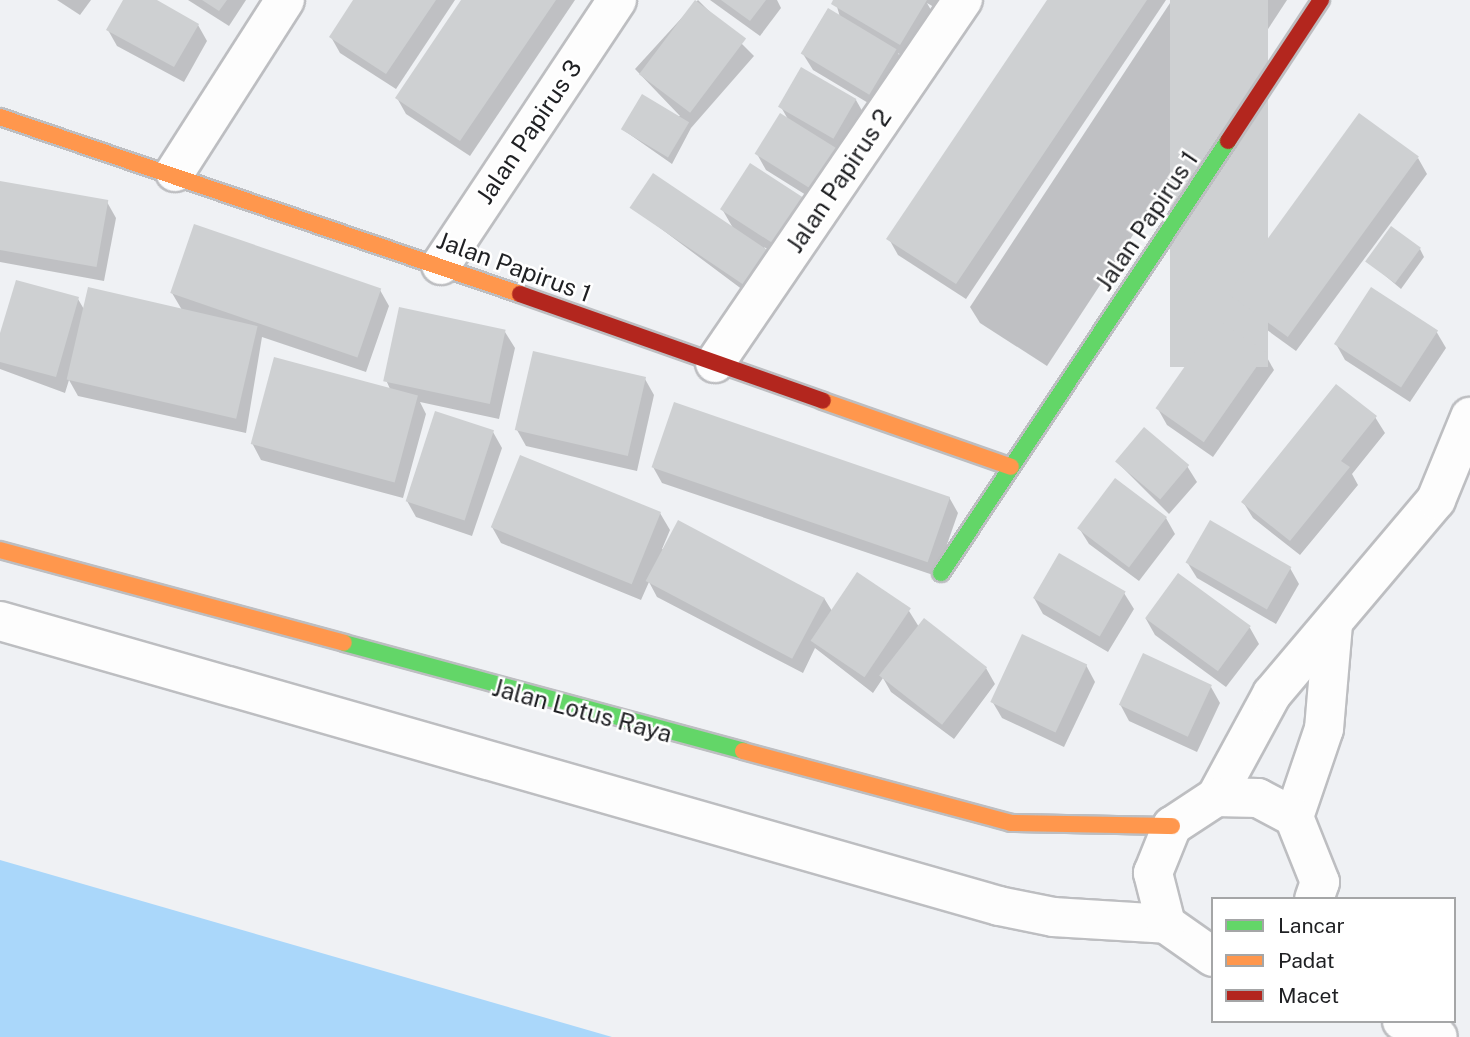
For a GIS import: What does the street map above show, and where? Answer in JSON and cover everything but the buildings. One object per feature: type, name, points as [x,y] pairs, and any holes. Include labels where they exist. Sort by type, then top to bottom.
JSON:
[{"type":"street","points":[[175,172],[285,0]]},
{"type":"street","name":"Jalan Papirus 3","points":[[441,265],[617,0]]},
{"type":"street","name":"Jalan Papirus 2","points":[[715,363],[963,0]]},
{"type":"street","name":"Jalan Papirus 1","points":[[941,573],[1321,0]]},
{"type":"street","name":"Jalan Papirus 1","points":[[0,117],[175,172],[1011,467]]},
{"type":"street","points":[[1166,924],[1153,873],[1172,826],[1216,797],[1272,694],[1436,500],[1470,417]]},
{"type":"street","name":"Jalan Lotus Raya","points":[[0,550],[1012,823],[1172,826]]},
{"type":"street","points":[[0,621],[999,906],[1053,917],[1166,924],[1211,956]]},
{"type":"street","points":[[1323,893],[1294,817],[1324,729],[1333,625]]},
{"type":"street","points":[[1216,797],[1258,797],[1294,817]]},
{"type":"street","points":[[1406,1023],[1438,1037]]},
{"type":"street","points":[[1455,1023],[1468,1037]]},
{"type":"water","points":[[0,860],[612,1037],[0,1037]]},
{"type":"traffic: fast","points":[[941,573],[1228,141]]},
{"type":"traffic: fast","points":[[344,643],[743,751]]},
{"type":"traffic: slow","points":[[0,117],[520,294]]},
{"type":"traffic: slow","points":[[823,401],[1011,467]]},
{"type":"traffic: slow","points":[[0,550],[344,643]]},
{"type":"traffic: slow","points":[[743,751],[1011,823],[1172,826]]},
{"type":"traffic: jam","points":[[1228,141],[1321,0]]},
{"type":"traffic: jam","points":[[520,294],[823,401]]}]
